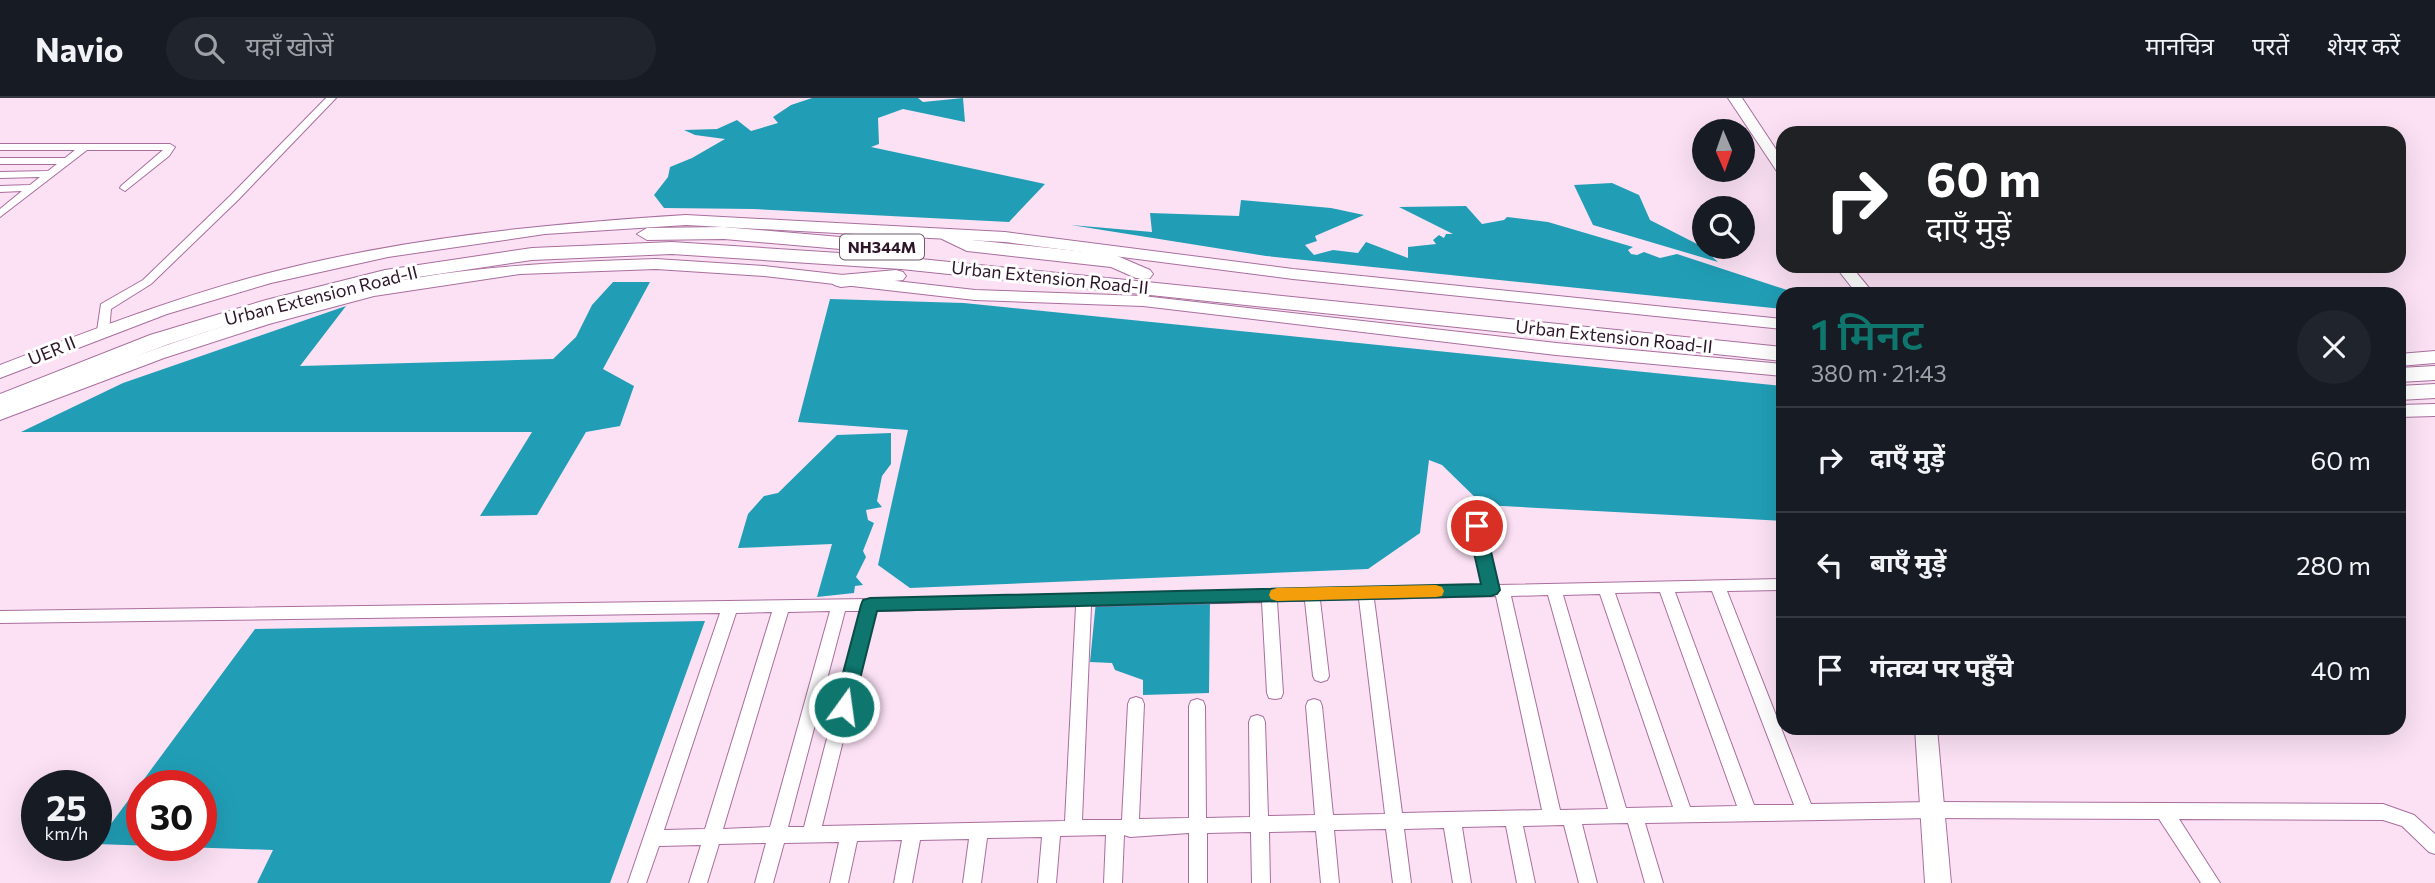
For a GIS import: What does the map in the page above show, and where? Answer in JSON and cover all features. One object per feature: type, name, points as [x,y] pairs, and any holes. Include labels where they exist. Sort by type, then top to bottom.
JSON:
[{"type":"highway","name":"Urban Extension Road-II","points":[[1,400],[159,325],[268,291],[389,262],[535,241],[680,231],[769,236],[1776,337]]},
{"type":"highway","points":[[949,234],[967,245],[1115,261],[1143,274]]},
{"type":"highway","name":"Urban Extension Road-II","points":[[1,400],[158,340],[273,304],[385,276],[532,254],[672,248],[901,263],[1776,353]]},
{"type":"highway","points":[[841,281],[891,275],[1043,286],[1082,281]]},
{"type":"highway","points":[[2406,375],[2435,373]]},
{"type":"highway","points":[[2406,393],[2435,391]]},
{"type":"main road","points":[[1735,98],[1776,160]]},
{"type":"main road","name":"UER II","points":[[0,372],[162,310],[267,279],[388,252],[545,229],[686,220],[1005,237],[1293,274],[1776,323]]},
{"type":"main road","points":[[1,400],[262,320],[373,291],[520,269],[656,264],[764,271],[975,295],[1143,301],[1556,348],[1776,369]]},
{"type":"main road","points":[[1848,273],[1860,287]]},
{"type":"main road","points":[[2406,359],[2435,357]]},
{"type":"main road","points":[[2406,411],[2435,410]]},
{"type":"main road","points":[[1927,735],[1938,883]]},
{"type":"street","points":[[103,331],[105,307],[148,282],[331,98]]},
{"type":"street","points":[[0,147],[170,147],[165,155],[125,188]]},
{"type":"street","points":[[0,214],[85,147]]},
{"type":"street","points":[[0,161],[67,161]]},
{"type":"street","points":[[0,175],[51,174]]},
{"type":"street","points":[[0,189],[32,188]]},
{"type":"street","points":[[1472,505],[1562,817],[1588,883]]},
{"type":"street","points":[[0,617],[870,605],[1776,584]]},
{"type":"street","points":[[1718,586],[1806,814]]},
{"type":"street","points":[[1666,587],[1748,813]]},
{"type":"street","points":[[1606,588],[1684,814]]},
{"type":"street","points":[[1554,589],[1626,816],[1654,883]]},
{"type":"street","points":[[1366,593],[1397,822],[1402,883]]},
{"type":"street","points":[[1312,594],[1321,676]]},
{"type":"street","points":[[1269,595],[1276,694]]},
{"type":"street","points":[[1073,830],[1084,599]]},
{"type":"street","points":[[764,883],[839,605]]},
{"type":"street","points":[[811,835],[870,605]]},
{"type":"street","points":[[698,883],[782,606]]},
{"type":"street","points":[[636,883],[730,607]]},
{"type":"street","points":[[1113,883],[1136,704]]},
{"type":"street","points":[[1197,706],[1198,883]]},
{"type":"street","points":[[1314,706],[1330,883]]},
{"type":"street","points":[[1257,722],[1261,883]]},
{"type":"street","points":[[652,838],[1051,831],[1684,814],[1933,810],[2164,811],[2384,812],[2408,820],[2426,834],[2435,846]]},
{"type":"street","points":[[2164,811],[2211,883]]},
{"type":"street","points":[[1513,819],[1526,883]]},
{"type":"street","points":[[1452,820],[1462,883]]},
{"type":"street","points":[[972,883],[979,831]]},
{"type":"street","points":[[1047,883],[1051,831]]},
{"type":"street","points":[[904,883],[912,833]]},
{"type":"street","points":[[839,883],[849,835]]},
{"type":"water","points":[[812,98],[918,98],[923,102],[963,98],[965,122],[903,109],[878,118],[879,144],[871,147],[1045,184],[1009,222],[753,209],[664,208],[654,195],[668,177],[670,167],[725,139],[695,135],[684,130],[717,129],[737,120],[751,131],[778,123],[773,117],[791,105]]},
{"type":"water","points":[[1612,183],[1639,195],[1650,220],[1692,241],[1692,254],[1593,225],[1574,185]]},
{"type":"water","points":[[1241,200],[1331,208],[1364,215],[1315,236],[1317,241],[1305,245],[1314,255],[1333,250],[1358,253],[1366,242],[1408,258],[1408,247],[1436,244],[1433,240],[1439,235],[1444,238],[1446,234],[1453,234],[1399,207],[1466,206],[1482,224],[1507,217],[1548,222],[1633,247],[1628,250],[1631,254],[1644,252],[1660,258],[1677,254],[1778,287],[1776,308],[1266,256],[1071,225],[1152,232],[1150,213],[1239,216]]},
{"type":"water","points":[[613,282],[650,282],[603,369],[634,386],[620,426],[586,432],[537,515],[480,516],[532,432],[21,432],[123,383],[346,306],[300,366],[553,359],[576,337],[592,305]]},
{"type":"water","points":[[830,299],[964,303],[1776,385],[1776,521],[1483,505],[1442,465],[1429,460],[1420,533],[1368,569],[910,588],[878,565],[908,430],[798,422]]},
{"type":"water","points":[[891,433],[891,464],[882,476],[877,501],[882,507],[866,510],[868,520],[874,523],[863,551],[866,557],[856,577],[863,585],[855,586],[854,593],[817,597],[832,544],[738,548],[748,514],[764,496],[778,493],[837,435]]},
{"type":"water","points":[[1210,599],[1209,693],[1143,695],[1143,680],[1115,670],[1112,663],[1090,662],[1096,601]]},
{"type":"water","points":[[705,621],[610,883],[257,883],[273,850],[217,848],[217,770],[151,770],[255,629]]},
{"type":"water","points":[[126,803],[126,845],[112,845],[112,822]]},
{"type":"slow traffic","points":[[1277,595],[1436,591]]},
{"type":"route","points":[[844,707],[870,605],[1491,590],[1477,526]]}]
